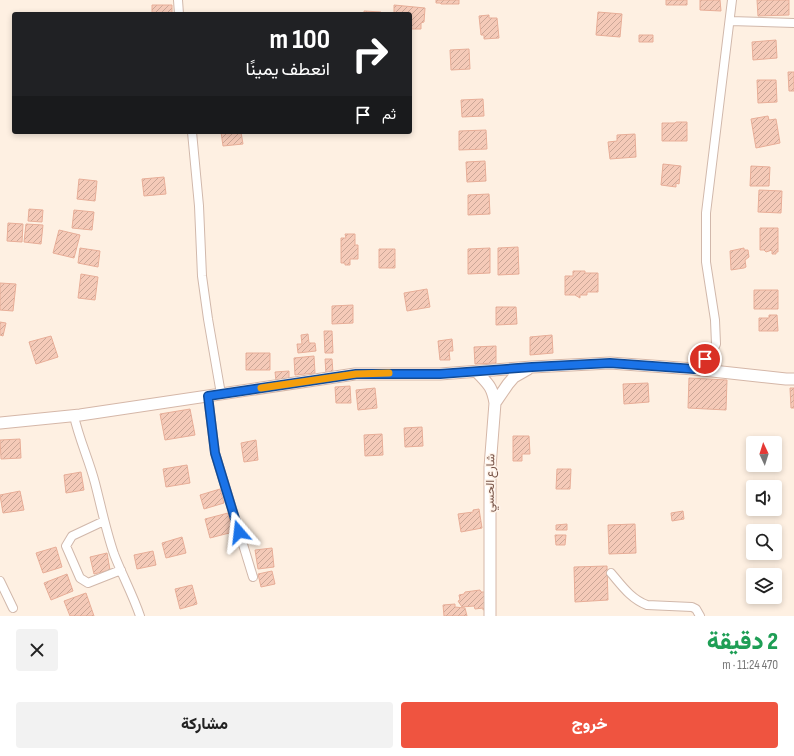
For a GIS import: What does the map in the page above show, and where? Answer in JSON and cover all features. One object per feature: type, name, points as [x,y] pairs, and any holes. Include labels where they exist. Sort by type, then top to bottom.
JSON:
[{"type":"street","points":[[178,0],[179,12]]},
{"type":"street","points":[[694,369],[712,353],[716,344],[715,320],[706,262],[706,213],[732,0]]},
{"type":"street","points":[[730,21],[794,22]]},
{"type":"street","points":[[192,134],[199,206],[202,276],[221,394]]},
{"type":"street","points":[[0,423],[74,416],[356,374],[440,374],[610,363],[694,369],[794,379]]},
{"type":"street","points":[[495,403],[514,377],[522,371],[532,367]]},
{"type":"street","points":[[477,372],[489,384],[495,403]]},
{"type":"street","points":[[208,396],[215,453],[252,577]]},
{"type":"street","name":"شارع الحسي","points":[[490,616],[490,474],[495,403]]},
{"type":"street","points":[[74,416],[78,434],[95,483],[110,542],[140,616]]},
{"type":"street","points":[[104,521],[72,536],[66,546],[80,578],[88,583],[121,570]]},
{"type":"street","points":[[611,573],[633,598],[641,603],[647,605],[692,607],[696,609],[700,616]]},
{"type":"street","points":[[0,581],[13,608]]},
{"type":"building","points":[[436,0],[459,0],[459,4],[441,4],[436,3]]},
{"type":"building","points":[[666,0],[687,0],[687,5],[666,5]]},
{"type":"building","points":[[700,0],[720,0],[721,11],[700,10]]},
{"type":"building","points":[[757,0],[789,0],[789,15],[758,16]]},
{"type":"building","points":[[152,5],[172,5],[172,12],[152,12]]},
{"type":"building","points":[[394,5],[425,8],[424,22],[421,23],[421,29],[412,29],[412,12],[394,12]]},
{"type":"building","points":[[598,12],[622,14],[620,37],[596,35]]},
{"type":"building","points":[[489,15],[489,18],[497,18],[499,38],[484,39],[484,35],[481,35],[479,16]]},
{"type":"building","points":[[639,35],[653,35],[653,42],[639,42]]},
{"type":"building","points":[[776,40],[777,58],[753,60],[752,42]]},
{"type":"building","points":[[469,49],[470,69],[451,70],[450,50]]},
{"type":"building","points":[[788,72],[794,72],[794,91],[789,91]]},
{"type":"building","points":[[757,80],[776,80],[777,102],[758,103]]},
{"type":"building","points":[[483,99],[484,116],[462,117],[461,100]]},
{"type":"building","points":[[768,116],[769,120],[776,119],[780,143],[756,148],[751,119]]},
{"type":"building","points":[[687,122],[687,141],[662,141],[662,123]]},
{"type":"building","points":[[486,130],[487,149],[459,150],[459,131]]},
{"type":"building","points":[[221,134],[241,134],[243,144],[223,146]]},
{"type":"building","points":[[635,134],[636,157],[610,159],[608,142],[617,141],[617,135]]},
{"type":"building","points":[[485,161],[486,181],[467,182],[466,162]]},
{"type":"building","points":[[663,164],[681,166],[679,184],[676,183],[676,187],[661,185]]},
{"type":"building","points":[[751,166],[770,167],[769,186],[750,186]]},
{"type":"building","points":[[164,177],[166,194],[144,196],[142,179]]},
{"type":"building","points":[[79,179],[97,181],[95,201],[77,199]]},
{"type":"building","points":[[759,190],[782,191],[781,213],[758,212]]},
{"type":"building","points":[[489,194],[490,214],[468,215],[468,195]]},
{"type":"building","points":[[29,209],[43,210],[42,222],[28,221]]},
{"type":"building","points":[[74,210],[94,212],[92,230],[72,228]]},
{"type":"building","points":[[8,223],[23,224],[22,242],[7,241]]},
{"type":"building","points":[[26,224],[43,225],[41,244],[24,242]]},
{"type":"building","points":[[760,228],[778,228],[778,252],[776,252],[776,254],[772,254],[772,250],[766,252],[764,250],[760,250]]},
{"type":"building","points":[[59,230],[80,235],[74,258],[53,253]]},
{"type":"building","points":[[345,234],[355,234],[355,245],[358,245],[358,259],[350,259],[350,265],[341,263],[341,238],[346,238]]},
{"type":"building","points":[[518,247],[519,274],[498,275],[498,248]]},
{"type":"building","points":[[80,248],[100,251],[98,267],[78,263]]},
{"type":"building","points":[[490,248],[490,273],[468,274],[468,249]]},
{"type":"building","points":[[744,248],[744,250],[748,250],[749,257],[745,260],[746,267],[731,270],[730,251]]},
{"type":"building","points":[[379,249],[395,249],[395,268],[379,268]]},
{"type":"building","points":[[573,271],[598,273],[598,292],[587,292],[587,295],[580,295],[580,298],[575,295],[565,295],[565,276],[573,276]]},
{"type":"building","points":[[81,274],[98,277],[95,300],[78,298]]},
{"type":"building","points":[[0,283],[16,284],[13,311],[0,310]]},
{"type":"building","points":[[427,289],[430,307],[407,311],[404,293]]},
{"type":"building","points":[[754,290],[778,290],[778,309],[754,309]]},
{"type":"building","points":[[353,305],[353,323],[332,324],[332,306]]},
{"type":"building","points":[[496,307],[516,307],[517,324],[496,325]]},
{"type":"building","points":[[769,315],[777,315],[778,331],[759,331],[759,318],[769,318]]},
{"type":"building","points":[[0,322],[6,323],[3,336],[0,335]]},
{"type":"building","points":[[324,331],[332,331],[333,353],[325,353]]},
{"type":"building","points":[[308,334],[309,343],[315,343],[316,351],[298,353],[297,344],[302,344],[301,335]]},
{"type":"building","points":[[552,335],[553,353],[530,355],[530,337]]},
{"type":"building","points":[[51,336],[58,357],[36,364],[29,342]]},
{"type":"building","points":[[452,339],[453,351],[449,351],[450,360],[440,360],[438,341]]},
{"type":"building","points":[[496,346],[496,363],[475,364],[474,347]]},
{"type":"building","points":[[246,353],[270,353],[270,370],[246,370]]},
{"type":"building","points":[[314,356],[315,373],[295,375],[294,358]]},
{"type":"building","points":[[325,359],[332,359],[333,373],[326,374]]},
{"type":"building","points":[[289,371],[289,380],[276,381],[275,372]]},
{"type":"building","points":[[689,378],[727,380],[726,410],[688,408]]},
{"type":"building","points":[[648,383],[649,402],[624,404],[623,384]]},
{"type":"building","points":[[350,386],[351,403],[336,403],[335,387]]},
{"type":"building","points":[[375,388],[377,408],[358,410],[356,390]]},
{"type":"building","points":[[790,388],[794,388],[794,408],[791,408]]},
{"type":"building","points":[[190,409],[195,435],[165,440],[160,414]]},
{"type":"building","points":[[422,427],[423,446],[405,447],[404,428]]},
{"type":"building","points":[[382,434],[383,455],[365,456],[364,435]]},
{"type":"building","points":[[513,436],[529,436],[530,454],[522,454],[522,461],[513,461]]},
{"type":"building","points":[[20,439],[21,458],[1,459],[0,440]]},
{"type":"building","points":[[256,440],[258,460],[244,462],[241,443]]},
{"type":"building","points":[[187,465],[190,483],[166,487],[163,469]]},
{"type":"building","points":[[557,469],[571,469],[570,489],[556,489]]},
{"type":"building","points":[[81,472],[84,490],[66,493],[64,475]]},
{"type":"building","points":[[220,489],[224,503],[204,509],[200,495]]},
{"type":"building","points":[[20,491],[24,510],[3,513],[0,495]]},
{"type":"building","points":[[479,509],[482,528],[461,532],[458,514],[473,512],[473,510]]},
{"type":"building","points":[[683,511],[684,519],[672,521],[671,513]]},
{"type":"building","points":[[228,513],[233,532],[210,538],[205,519]]},
{"type":"building","points":[[567,524],[567,530],[556,530],[556,525]]},
{"type":"building","points":[[635,524],[636,553],[609,554],[608,525]]},
{"type":"building","points":[[555,535],[566,535],[565,545],[556,545]]},
{"type":"building","points":[[182,537],[186,553],[166,558],[162,543]]},
{"type":"building","points":[[56,547],[62,567],[43,573],[36,553]]},
{"type":"building","points":[[272,548],[274,567],[258,569],[255,550]]},
{"type":"building","points":[[153,551],[156,565],[137,569],[134,555]]},
{"type":"building","points":[[107,553],[110,570],[94,574],[90,557]]},
{"type":"building","points":[[607,566],[608,600],[575,602],[574,567]]},
{"type":"building","points":[[272,571],[275,584],[261,587],[258,574]]},
{"type":"building","points":[[67,574],[73,591],[51,600],[44,583]]},
{"type":"building","points":[[192,585],[197,604],[180,609],[175,589]]},
{"type":"building","points":[[480,590],[481,592],[487,592],[488,608],[483,610],[483,608],[475,609],[474,606],[462,607],[458,601],[460,600],[459,595],[464,594],[465,592]]},
{"type":"building","points":[[86,593],[94,616],[70,616],[64,601]]},
{"type":"building","points":[[455,604],[455,607],[465,608],[467,616],[444,616],[443,605]]},
{"type":"slow traffic","points":[[261,388],[356,374],[389,373]]},
{"type":"route","points":[[239,532],[215,453],[208,396],[356,374],[440,374],[610,363],[694,369],[705,359]]}]
